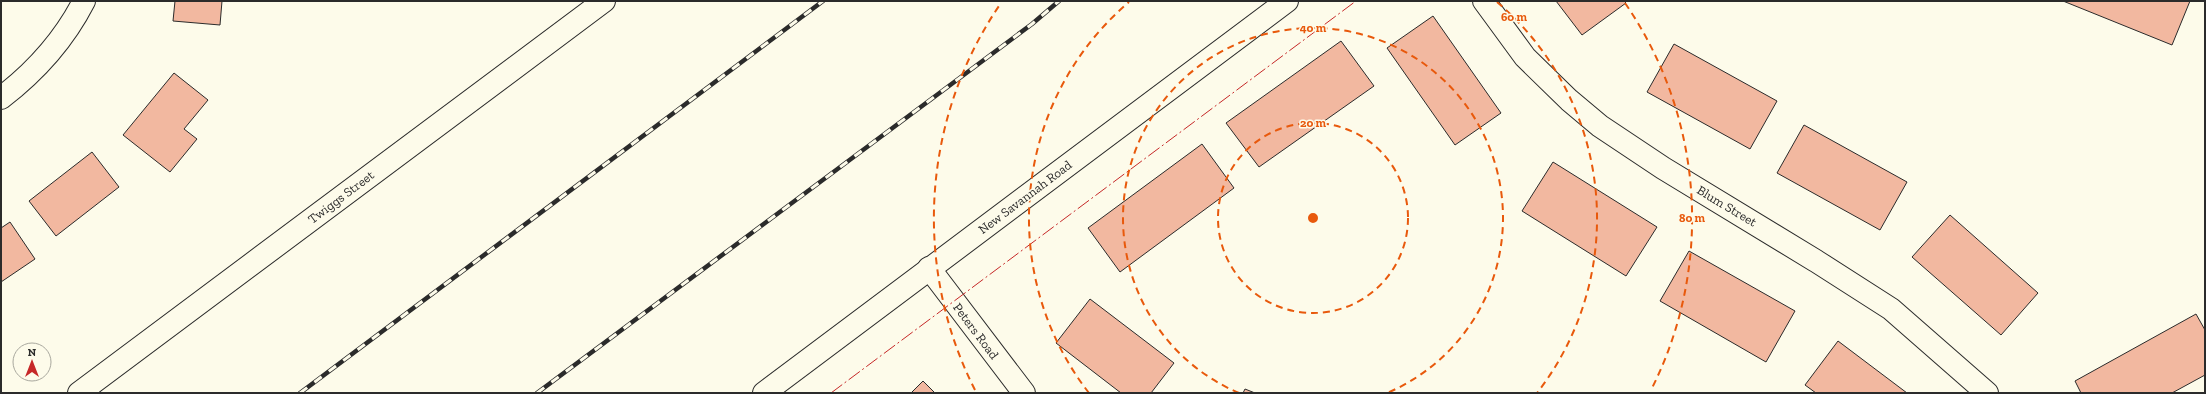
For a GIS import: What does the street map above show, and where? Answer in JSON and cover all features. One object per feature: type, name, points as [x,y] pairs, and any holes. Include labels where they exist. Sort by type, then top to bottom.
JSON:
[{"type":"street","points":[[1,98],[40,64],[71,24],[84,1]]},
{"type":"street","name":"Twiggs Street","points":[[79,393],[604,1]]},
{"type":"street","name":"New Savannah Road","points":[[764,393],[1287,1]]},
{"type":"street","name":"Blum Street","points":[[1484,1],[1525,57],[1569,100],[1600,126],[1657,164],[1816,261],[1891,309],[1987,393]]},
{"type":"street","name":"Peters Road","points":[[929,268],[1013,381],[1024,393]]},
{"type":"building","points":[[175,1],[222,1],[220,25],[173,21]]},
{"type":"building","points":[[1556,1],[1624,1],[1626,3],[1582,35]]},
{"type":"building","points":[[2063,1],[2190,1],[2172,45]]},
{"type":"building","points":[[1433,16],[1501,113],[1455,145],[1387,48]]},
{"type":"building","points":[[1341,41],[1374,86],[1259,167],[1226,123]]},
{"type":"building","points":[[1674,44],[1777,101],[1750,149],[1647,92]]},
{"type":"building","points":[[174,73],[208,100],[184,129],[197,139],[170,172],[123,135]]},
{"type":"building","points":[[1804,125],[1907,182],[1880,230],[1777,173]]},
{"type":"building","points":[[1202,144],[1234,188],[1120,272],[1088,228]]},
{"type":"building","points":[[92,152],[119,187],[56,236],[29,201]]},
{"type":"building","points":[[1553,162],[1657,227],[1626,276],[1522,211]]},
{"type":"building","points":[[1950,215],[2038,293],[2001,335],[1912,257]]},
{"type":"building","points":[[10,222],[35,259],[1,282],[1,228]]},
{"type":"building","points":[[1689,251],[1795,311],[1766,362],[1660,301]]},
{"type":"building","points":[[1090,299],[1174,363],[1151,393],[1121,393],[1056,343]]},
{"type":"building","points":[[2196,314],[2205,330],[2205,375],[2172,393],[2081,393],[2075,381]]},
{"type":"building","points":[[1838,341],[1907,393],[1816,393],[1805,385]]},
{"type":"building","points":[[923,381],[935,393],[911,393]]},
{"type":"building","points":[[1245,389],[1255,393],[1243,393]]},
{"type":"railway","points":[[300,393],[823,1]]},
{"type":"railway","points":[[537,393],[1032,24],[1059,1]]},
{"type":"power","points":[[831,393],[1356,1]]}]
